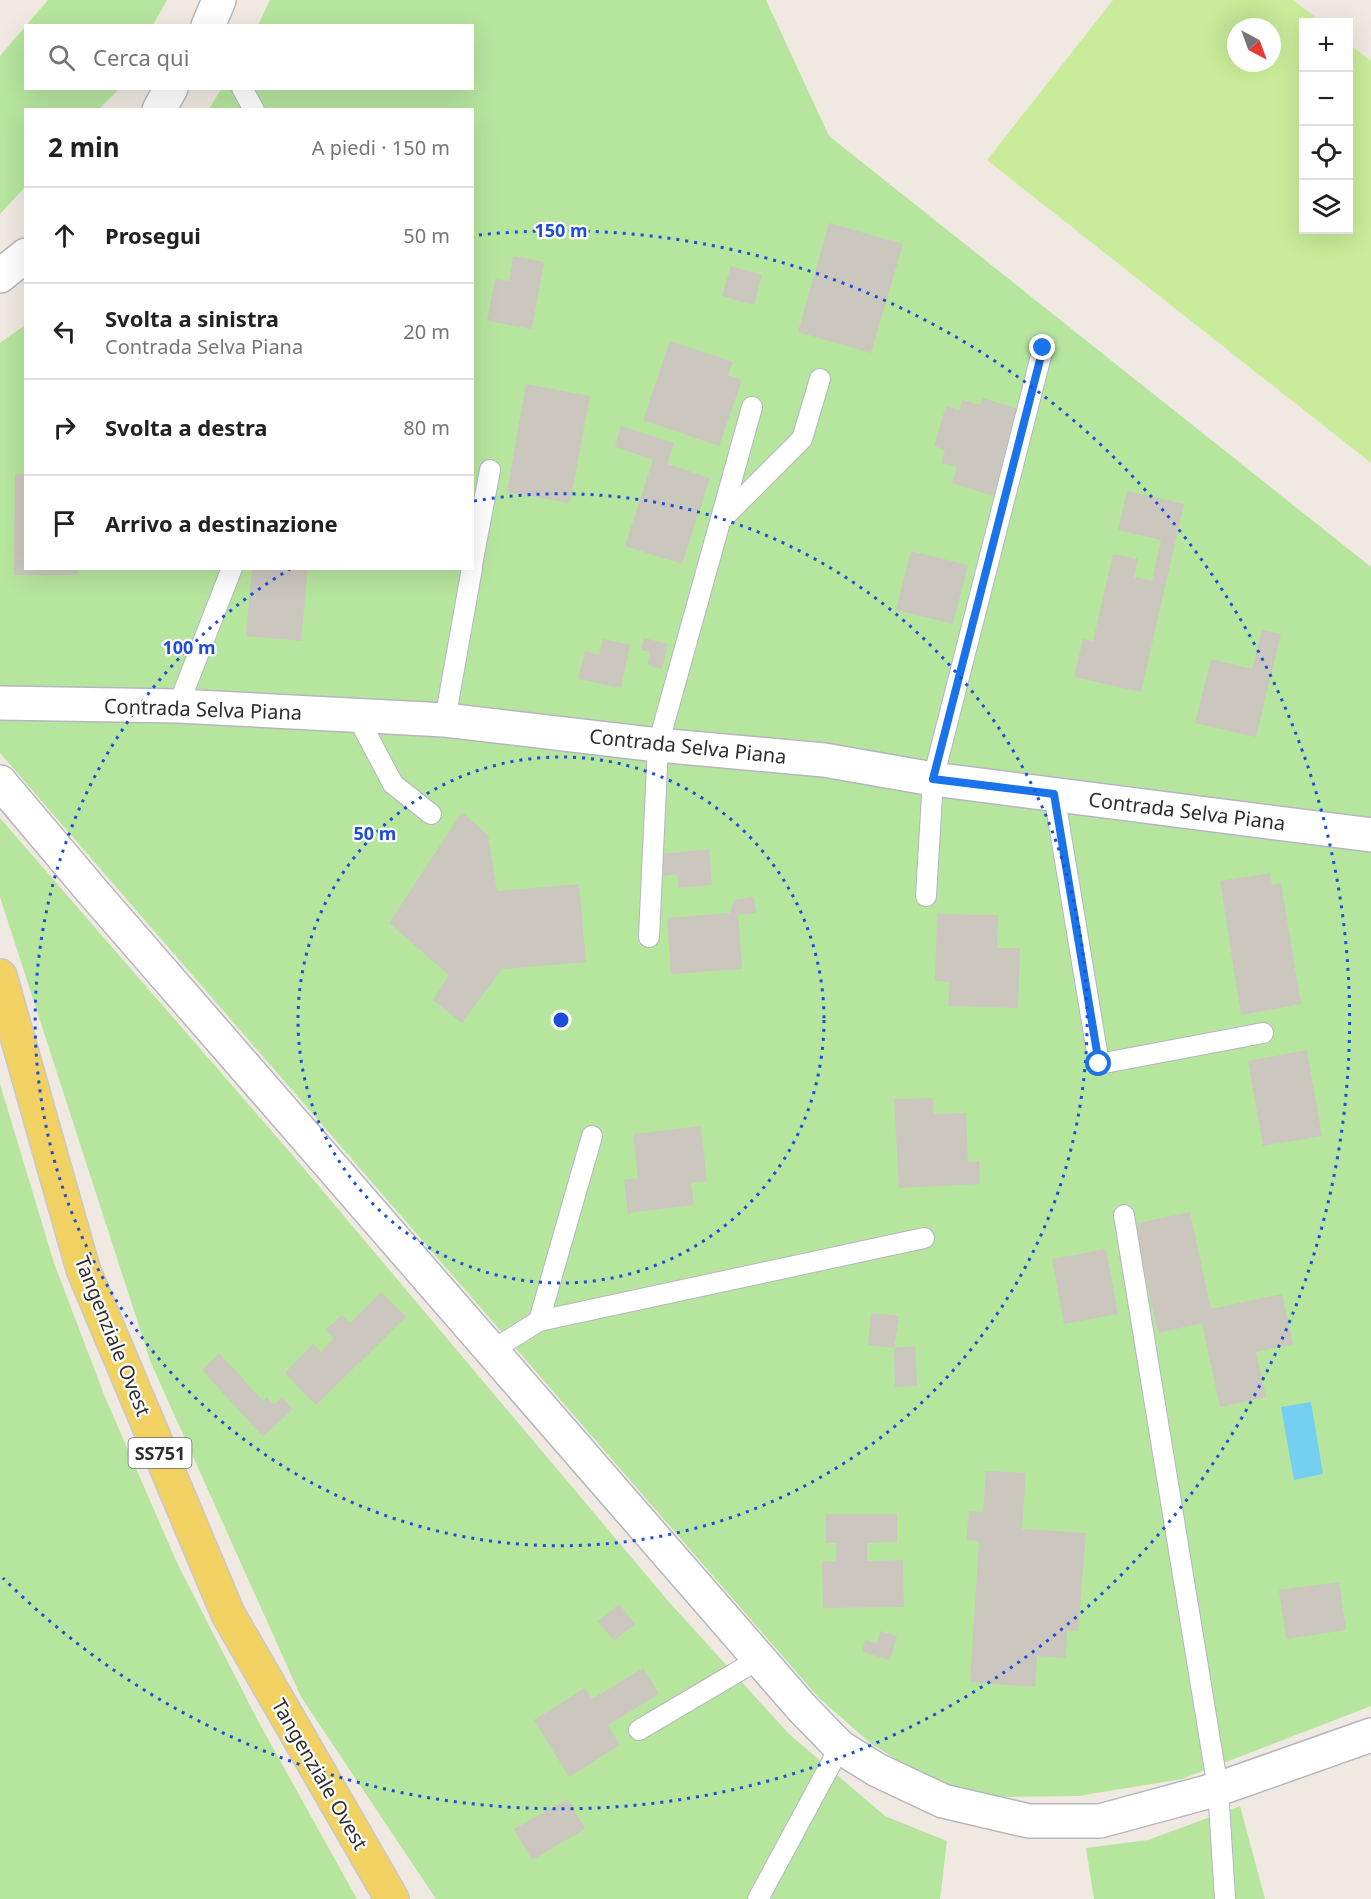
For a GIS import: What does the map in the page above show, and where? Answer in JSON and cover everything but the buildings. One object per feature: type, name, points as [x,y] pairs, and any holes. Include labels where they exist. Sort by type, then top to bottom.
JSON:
[{"type":"main road","points":[[209,24],[219,0]]},
{"type":"main road","points":[[160,108],[170,90]]},
{"type":"main road","points":[[0,276],[24,257]]},
{"type":"main road","name":"Contrada Selva Piana","points":[[0,703],[178,706],[445,720],[658,745],[824,760],[933,779],[1371,835]]},
{"type":"main road","points":[[0,782],[759,1659],[840,1747],[877,1770],[942,1801],[1029,1821],[1100,1821],[1218,1789],[1371,1735]]},
{"type":"main road","name":"Tangenziale Ovest","points":[[0,976],[83,1269],[228,1614],[392,1899]]},
{"type":"lane","points":[[243,90],[253,108]]},
{"type":"lane","points":[[926,896],[933,779],[1043,348]]},
{"type":"lane","points":[[719,521],[802,439],[820,379]]},
{"type":"lane","points":[[649,937],[658,745],[752,406]]},
{"type":"lane","points":[[474,556],[490,470]]},
{"type":"lane","points":[[178,706],[231,570]]},
{"type":"lane","points":[[445,720],[471,570]]},
{"type":"lane","points":[[357,716],[393,784],[431,814]]},
{"type":"lane","points":[[1054,794],[1099,1064],[1263,1033]]},
{"type":"lane","points":[[539,1321],[592,1136]]},
{"type":"lane","points":[[1124,1215],[1218,1789],[1226,1898]]},
{"type":"lane","points":[[491,1351],[539,1321],[924,1238]]},
{"type":"lane","points":[[639,1730],[759,1659]]},
{"type":"lane","points":[[758,1899],[840,1747]]},
{"type":"green space","points":[[48,0],[167,0],[154,24],[27,24]]},
{"type":"green space","points":[[270,0],[766,0],[829,136],[1371,567],[1371,1706],[1182,1779],[1078,1796],[1002,1797],[926,1779],[869,1742],[818,1697],[0,753],[0,343],[24,326],[24,570],[474,570],[474,108],[210,108],[220,90],[474,90],[474,24],[258,24]]},
{"type":"green space","points":[[1113,0],[1293,0],[1317,18],[1299,18],[1299,234],[1353,234],[1353,47],[1371,61],[1371,463],[987,160]]},
{"type":"green space","points":[[24,28],[24,90],[118,90],[100,108],[24,108],[24,188],[0,214],[0,56]]},
{"type":"green space","points":[[0,818],[301,1165],[669,1602],[789,1734],[885,1816],[947,1841],[940,1899],[436,1899],[301,1697],[151,1363],[0,897]]},
{"type":"green space","points":[[0,1084],[54,1263],[105,1397],[178,1565],[257,1719],[357,1899],[0,1899]]},
{"type":"green space","points":[[1240,1806],[1265,1899],[1094,1899],[1086,1848],[1148,1840]]},
{"type":"water","points":[[1311,1402],[1323,1474],[1294,1480],[1281,1407]]},
{"type":"route","points":[[1043,348],[933,779],[1054,794],[1099,1064]]}]
